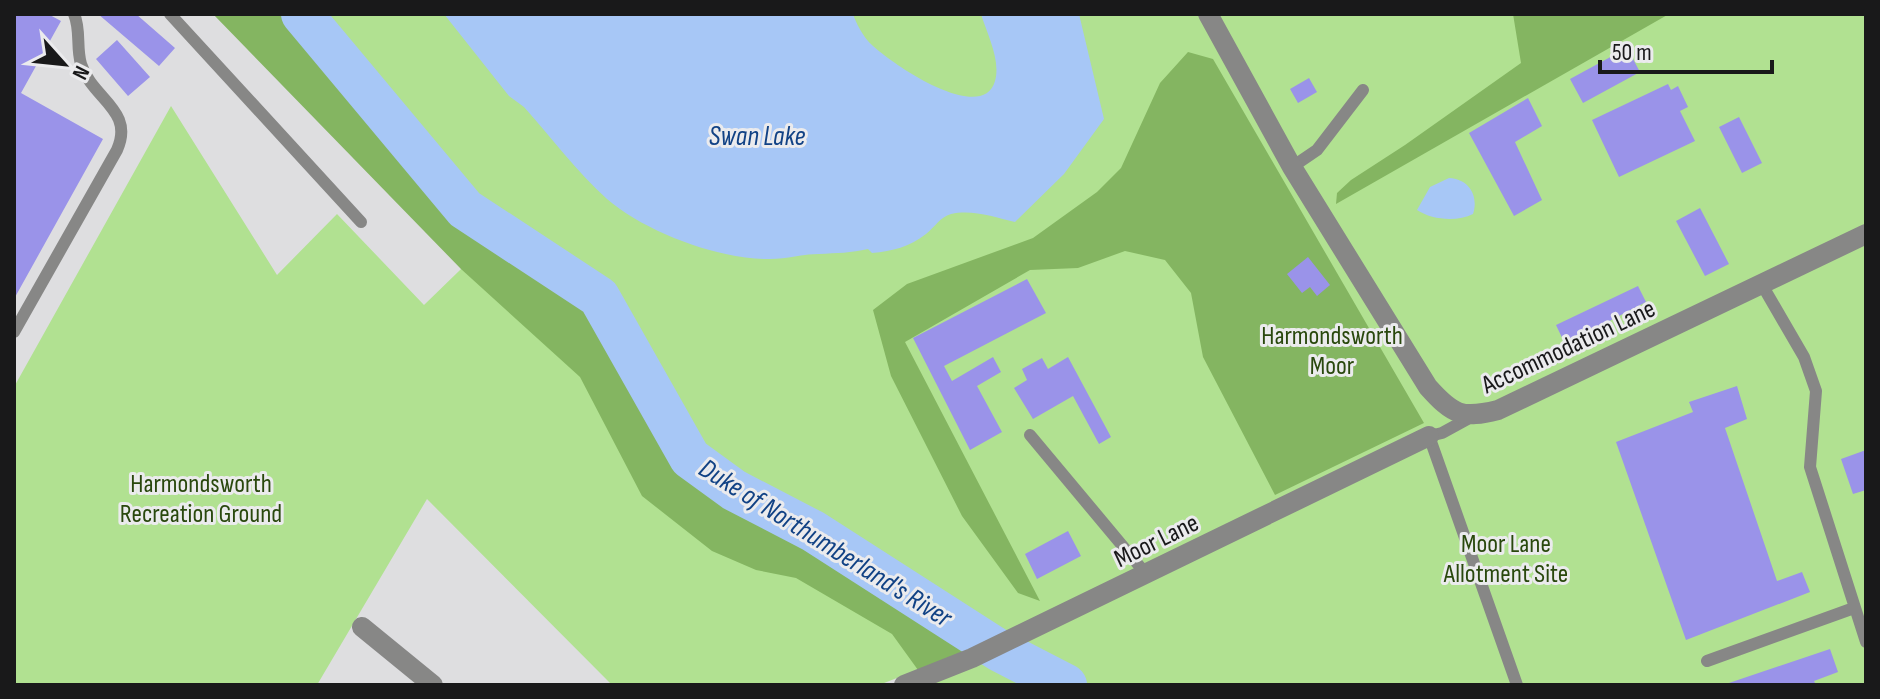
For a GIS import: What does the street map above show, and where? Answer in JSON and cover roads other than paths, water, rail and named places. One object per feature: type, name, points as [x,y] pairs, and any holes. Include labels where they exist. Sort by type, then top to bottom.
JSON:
[{"type":"street","name":"Accommodation Lane","points":[[1208,14],[1292,167],[1428,387],[1454,411],[1475,415],[1498,410],[1866,234]]},
{"type":"street","name":"Moor Lane","points":[[904,685],[972,658],[1429,436]]},
{"type":"street","points":[[362,627],[433,685]]},
{"type":"lane","points":[[14,332],[117,150],[122,135],[120,118],[92,85],[82,67],[74,14]]},
{"type":"lane","points":[[170,14],[361,222]]},
{"type":"lane","points":[[1292,167],[1317,150],[1363,90]]},
{"type":"lane","points":[[1761,283],[1804,357],[1816,391],[1810,467],[1866,642]]},
{"type":"lane","points":[[1475,415],[1442,433],[1429,436],[1517,685]]},
{"type":"lane","points":[[1030,435],[1146,574]]},
{"type":"lane","points":[[1707,661],[1854,608]]},
{"type":"water","name":"Swan Lake","points":[[444,14],[853,14],[868,41],[893,62],[933,85],[954,94],[972,97],[987,93],[996,73],[995,56],[981,14],[1079,14],[1104,119],[1064,174],[1015,222],[967,212],[944,217],[913,242],[887,251],[872,253],[868,249],[770,259],[729,255],[662,233],[607,199],[524,107],[509,96]]},
{"type":"water","points":[[1449,178],[1462,182],[1471,190],[1475,201],[1473,214],[1445,219],[1417,210],[1430,187]]},
{"type":"waterway","name":"Duke of Northumberland's River","points":[[302,14],[465,209],[599,297],[690,458],[734,490],[813,531],[1000,651],[1066,685]]},
{"type":"park label","name":"Harmondsworth Moor","points":[[1332,350]]},
{"type":"park label","name":"Harmondsworth Recreation Ground","points":[[201,498]]},
{"type":"park label","name":"Moor Lane Allotment Site","points":[[1506,558]]}]
